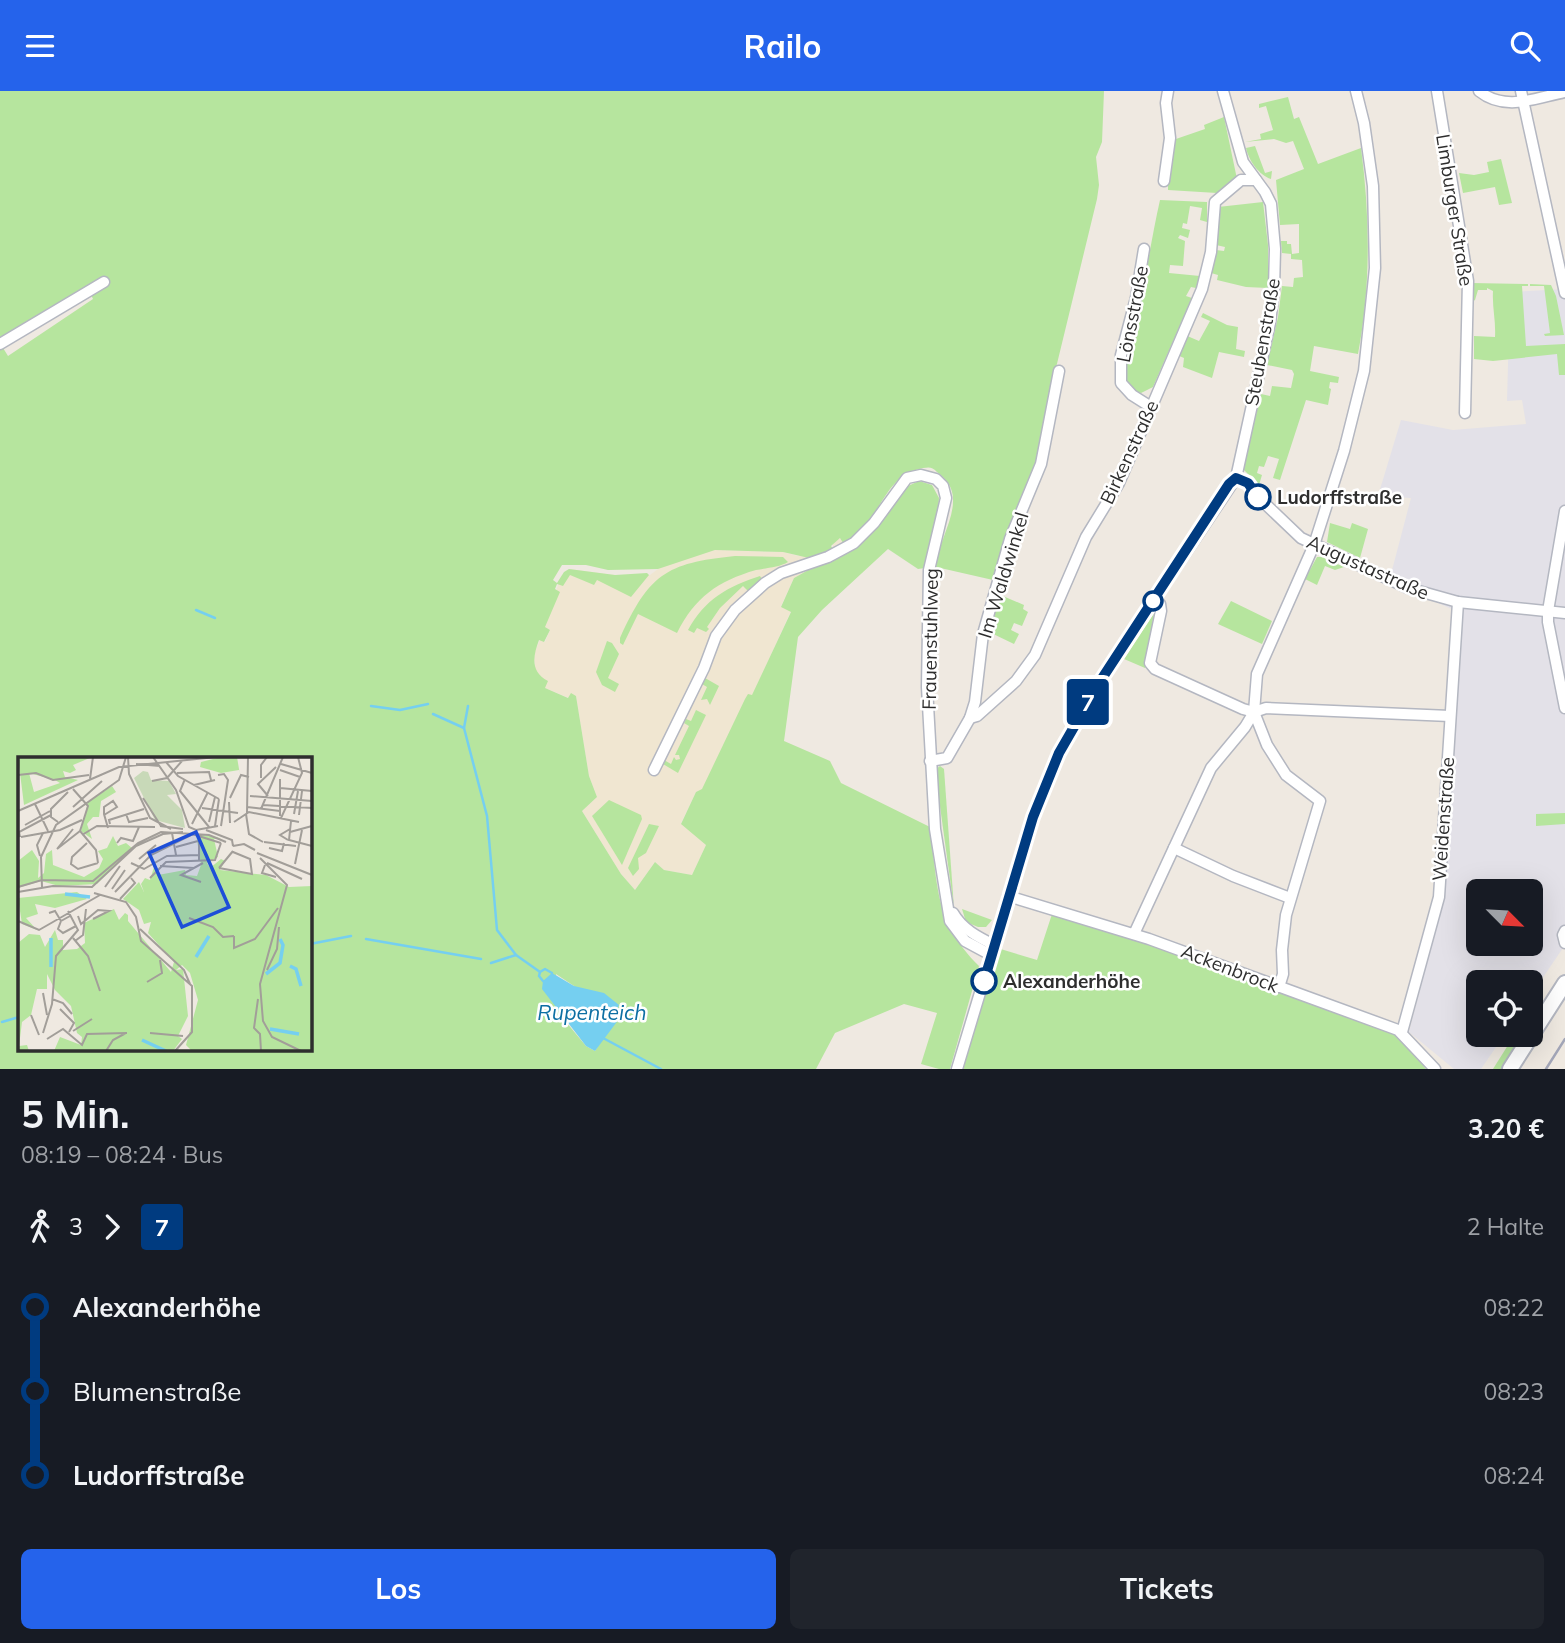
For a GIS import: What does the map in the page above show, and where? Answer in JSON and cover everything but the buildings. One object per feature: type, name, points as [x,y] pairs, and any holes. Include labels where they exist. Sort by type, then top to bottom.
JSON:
[{"type":"street","points":[[1164,181],[1170,138],[1166,103],[1168,91]]},
{"type":"street","name":"Steubenstraße","points":[[1223,91],[1243,162],[1271,204],[1275,262],[1270,323],[1236,478]]},
{"type":"street","points":[[1279,987],[1283,974],[1284,933],[1290,898],[1320,801],[1286,775],[1267,745],[1254,712],[1257,674],[1314,545],[1338,473],[1364,371],[1373,293],[1375,217],[1364,123],[1356,91]]},
{"type":"street","name":"Limburger Straße","points":[[1437,91],[1468,281],[1465,413]]},
{"type":"street","points":[[1479,91],[1498,103],[1522,96],[1565,92]]},
{"type":"street","points":[[1522,96],[1564,286]]},
{"type":"street","name":"Birkenstraße","points":[[970,718],[977,716],[1016,681],[1035,655],[1086,537],[1111,498],[1202,289],[1211,252],[1215,202],[1241,180],[1256,180]]},
{"type":"street","name":"Lönsstraße","points":[[1144,249],[1136,297],[1121,355],[1121,383],[1132,395],[1151,407]]},
{"type":"street","points":[[0,345],[104,282]]},
{"type":"street","name":"Im Waldwinkel","points":[[930,761],[947,758],[970,718],[975,702],[983,634],[1010,539],[1041,464],[1059,372]]},
{"type":"street","name":"Frauenstuhlweg","points":[[654,770],[704,668],[716,636],[735,610],[765,583],[781,573],[828,557],[854,543],[874,523],[907,478],[921,475],[931,477],[940,482],[946,498],[929,570],[927,687],[935,829],[950,921],[974,947],[993,950]]},
{"type":"street","points":[[957,1069],[1035,811],[1059,753],[1101,680],[1236,478]]},
{"type":"street","name":"Augustastraße","points":[[1236,478],[1248,483],[1258,497],[1298,535],[1408,588],[1458,602],[1565,613]]},
{"type":"street","points":[[1565,512],[1548,611],[1565,708]]},
{"type":"street","points":[[1154,599],[1160,604],[1161,611],[1150,663],[1155,669],[1254,712]]},
{"type":"street","name":"Weidenstraße","points":[[1402,1032],[1439,897],[1458,602]]},
{"type":"street","points":[[1134,934],[1211,768],[1254,712],[1266,708],[1450,716]]},
{"type":"street","points":[[1174,848],[1233,876],[1290,898]]},
{"type":"street","name":"Ackenbrock","points":[[1008,896],[1134,934],[1402,1032],[1435,1069]]},
{"type":"street","points":[[1510,1069],[1565,983]]},
{"type":"street","points":[[1520,1069],[1564,998]]},
{"type":"shaded area","points":[[1565,289],[1565,945],[1543,977],[1543,970],[1466,970],[1466,1047],[1496,1047],[1481,1069],[1454,1069],[1409,1032],[1437,923],[1456,611],[1409,590],[1391,574],[1411,498],[1378,496],[1401,420],[1453,430],[1526,424],[1522,400],[1507,401],[1510,292]]},
{"type":"shaded area","points":[[840,538],[848,553],[794,578],[781,606],[791,611],[752,696],[746,698],[702,790],[696,792],[681,823],[706,845],[692,875],[664,870],[655,862],[635,890],[621,874],[582,811],[597,797],[589,776],[576,696],[569,698],[545,688],[535,670],[534,653],[540,640],[545,642],[550,630],[544,627],[561,576],[569,569],[615,575],[650,575],[684,558],[715,550],[783,552],[798,556],[833,548],[833,542]]},
{"type":"green space","points":[[0,91],[1104,91],[1102,142],[1096,157],[1099,185],[1097,199],[1055,372],[1036,465],[993,580],[936,567],[953,507],[953,495],[940,475],[932,468],[923,468],[895,483],[857,534],[843,543],[840,538],[831,546],[833,549],[809,558],[783,552],[715,550],[658,569],[608,570],[586,565],[562,565],[553,580],[557,583],[569,569],[615,575],[649,575],[631,597],[597,580],[594,585],[570,575],[563,586],[557,584],[555,589],[560,592],[545,627],[550,630],[544,642],[539,640],[535,652],[534,663],[538,673],[548,681],[545,688],[568,698],[571,693],[576,696],[589,776],[597,797],[582,811],[621,874],[635,890],[655,862],[664,870],[692,875],[706,845],[681,824],[696,792],[702,789],[745,699],[748,694],[752,695],[791,612],[781,607],[794,578],[848,553],[877,526],[908,486],[919,481],[932,485],[939,498],[938,514],[925,568],[918,569],[888,549],[822,610],[798,637],[784,741],[830,761],[841,783],[930,827],[937,885],[946,918],[964,950],[979,966],[950,1069],[921,1064],[937,1013],[904,1004],[835,1033],[816,1069],[0,1069],[0,343],[8,356],[93,299],[87,286],[0,340]],"holes":[[[556,974],[574,986],[608,1030],[595,1051],[586,1046],[561,1016]]]},
{"type":"green space","points":[[1288,97],[1294,119],[1299,117],[1318,164],[1361,148],[1366,199],[1367,277],[1358,354],[1314,346],[1310,371],[1339,377],[1338,383],[1330,382],[1328,405],[1306,400],[1280,480],[1273,478],[1279,459],[1268,456],[1264,467],[1259,466],[1257,473],[1262,475],[1259,485],[1243,469],[1261,394],[1270,396],[1272,386],[1291,388],[1294,374],[1292,370],[1267,365],[1282,286],[1293,287],[1294,278],[1303,277],[1302,260],[1291,259],[1291,254],[1282,253],[1281,241],[1291,244],[1292,254],[1299,253],[1299,224],[1280,225],[1276,180],[1304,169],[1293,141],[1286,143],[1274,139],[1245,142],[1261,139],[1260,134],[1273,130],[1266,106],[1259,108],[1259,104]]},
{"type":"green space","points":[[1224,117],[1237,179],[1217,193],[1168,190],[1168,160],[1173,140],[1205,129],[1204,125]]},
{"type":"green space","points":[[1255,146],[1265,173],[1272,171],[1271,179],[1259,171],[1249,158],[1246,148]]},
{"type":"green space","points":[[1501,159],[1512,203],[1499,205],[1495,187],[1463,193],[1459,173],[1474,175],[1489,172],[1487,162]]},
{"type":"green space","points":[[1160,200],[1207,202],[1207,222],[1200,220],[1202,208],[1190,206],[1187,224],[1183,223],[1182,228],[1190,230],[1188,238],[1180,235],[1178,238],[1185,241],[1183,266],[1170,265],[1169,273],[1200,276],[1196,288],[1191,287],[1186,296],[1192,298],[1153,387],[1141,393],[1127,383],[1125,361],[1142,293]]},
{"type":"green space","points":[[1263,202],[1268,245],[1268,288],[1246,287],[1217,280],[1218,275],[1211,273],[1216,250],[1224,251],[1225,247],[1216,245],[1218,207]]},
{"type":"green space","points":[[1471,283],[1528,284],[1522,286],[1526,346],[1565,344],[1565,375],[1559,375],[1557,354],[1493,361],[1474,359],[1474,336],[1495,337],[1495,325],[1493,291],[1487,288],[1478,290],[1472,302]]},
{"type":"green space","points":[[1530,284],[1551,285],[1564,335],[1545,336],[1544,334],[1550,333],[1544,286]]},
{"type":"green space","points":[[1203,313],[1227,325],[1238,327],[1236,349],[1245,351],[1244,357],[1219,352],[1212,378],[1183,367],[1184,358],[1177,355],[1185,335],[1199,341],[1210,321],[1201,317]]},
{"type":"green space","points":[[1330,523],[1350,529],[1352,523],[1368,529],[1360,558],[1327,542]]},
{"type":"green space","points":[[735,556],[783,557],[788,562],[742,574],[719,585],[700,600],[677,633],[638,614],[623,645],[620,643],[620,638],[640,600],[662,576],[675,568],[692,563]]},
{"type":"green space","points":[[1317,557],[1344,567],[1335,570],[1325,566],[1317,585],[1305,579]]},
{"type":"green space","points":[[760,576],[762,579],[748,591],[743,586],[720,608],[706,632],[697,628],[694,633],[688,630],[694,619],[718,595]]},
{"type":"green space","points":[[998,594],[1024,605],[1023,609],[1028,612],[1022,626],[1014,623],[1011,630],[1019,634],[1014,644],[987,631]]},
{"type":"green space","points":[[1231,601],[1272,621],[1262,644],[1218,624]]},
{"type":"green space","points":[[1154,613],[1145,668],[1124,659]]},
{"type":"green space","points":[[607,641],[612,643],[619,654],[608,678],[619,684],[615,692],[602,685],[596,672]]},
{"type":"green space","points":[[705,678],[719,686],[710,705],[707,699],[701,700],[707,687],[702,684]]},
{"type":"green space","points":[[696,710],[706,715],[678,773],[663,764],[664,760],[671,764],[674,757],[676,760],[680,759],[679,755],[675,755],[689,726],[684,723],[686,719],[691,721]]},
{"type":"green space","points":[[940,766],[944,769],[954,908],[935,770]]},
{"type":"green space","points":[[609,800],[641,815],[642,819],[622,865],[592,816]]},
{"type":"green space","points":[[1565,813],[1565,824],[1536,826],[1536,814]]},
{"type":"green space","points":[[649,824],[659,826],[646,853],[638,858],[639,869],[633,876],[628,868]]},
{"type":"green space","points":[[962,909],[992,920],[986,927],[978,927],[966,922]]},
{"type":"green space","points":[[1053,911],[1148,941],[1395,1031],[1426,1069],[959,1069],[994,947],[1037,960]]},
{"type":"green space","points":[[1507,1047],[1515,1047],[1501,1069],[1493,1069]]},
{"type":"water","name":"Rupenteich","points":[[552,973],[574,986],[604,993],[619,1005],[616,1012],[619,1019],[595,1051],[586,1046],[542,989],[543,981]]},
{"type":"waterway","points":[[196,610],[215,618]]},
{"type":"waterway","points":[[371,706],[400,710],[428,704]]},
{"type":"waterway","points":[[468,706],[464,728],[487,816],[497,930],[516,955],[540,972],[539,976],[543,981]]},
{"type":"waterway","points":[[433,714],[464,728]]},
{"type":"waterway","points":[[312,944],[351,936]]},
{"type":"waterway","points":[[366,939],[481,959]]},
{"type":"waterway","points":[[491,963],[516,955]]},
{"type":"waterway","points":[[540,972],[545,969],[552,973]]},
{"type":"waterway","points":[[2,1022],[18,1017]]},
{"type":"waterway","points":[[603,1038],[661,1069]]},
{"type":"railway","points":[[1546,1069],[1565,1039]]},
{"type":"bus line","name":"7","points":[[984,981],[1033,817],[1070,730],[1229,484],[1236,478],[1242,479],[1258,497]]},
{"type":"place","name":"Ludorffstraße","points":[[1258,497]]},
{"type":"place","name":"Alexanderhöhe","points":[[984,981]]}]
